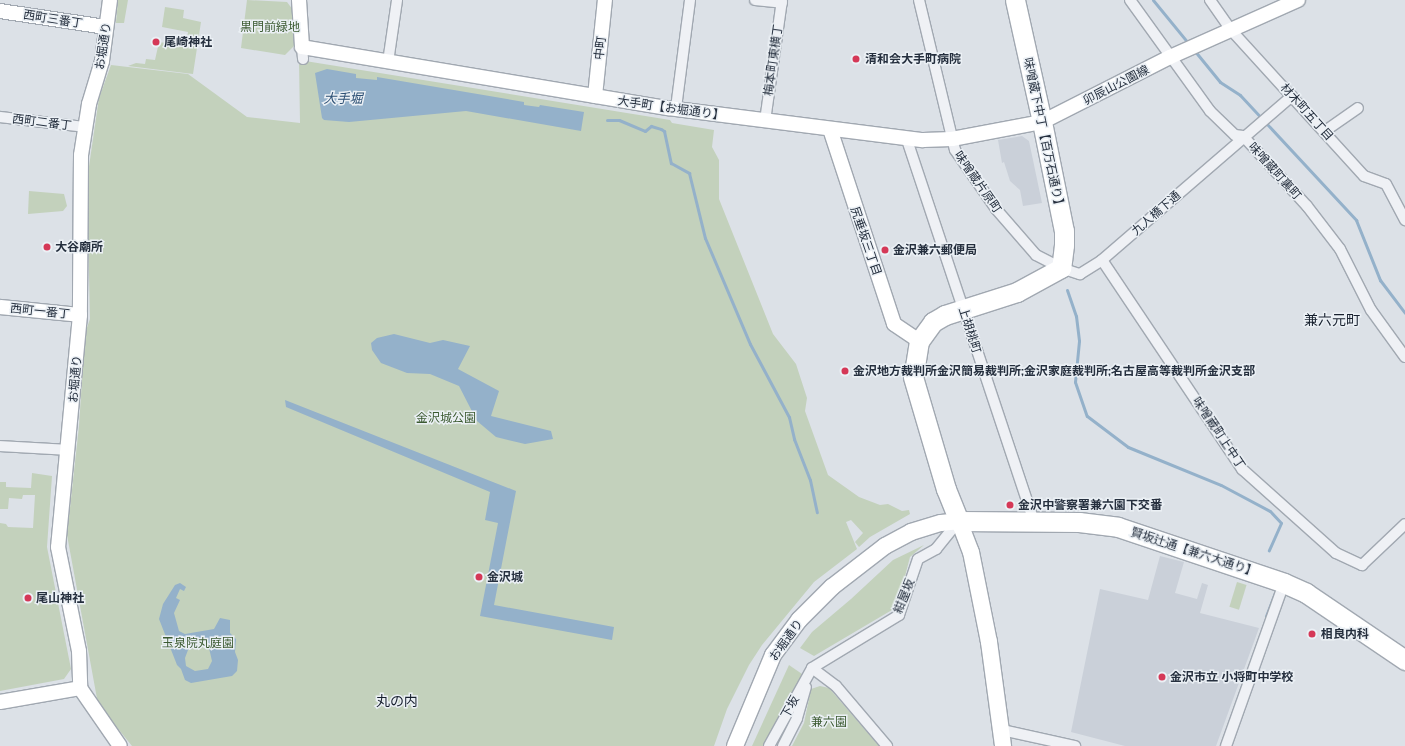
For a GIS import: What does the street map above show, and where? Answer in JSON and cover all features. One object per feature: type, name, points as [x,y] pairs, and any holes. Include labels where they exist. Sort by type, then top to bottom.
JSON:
[{"type":"highway","name":"味噌蔵下中丁【百万石通り】","points":[[1015,0],[1064,231],[1061,268]]},
{"type":"highway","points":[[959,521],[946,489],[913,377],[918,341],[933,322],[945,315],[1017,292],[1061,268]]},
{"type":"highway","name":"賢坂辻通【兼六大通り】","points":[[959,521],[1079,522],[1118,527],[1284,583],[1306,593],[1405,660]]},
{"type":"main road","name":"お堀通り","points":[[735,746],[773,655],[799,620],[852,571],[884,546],[911,532],[959,521]]},
{"type":"main road","points":[[959,521],[971,552],[988,635],[1002,738]]},
{"type":"street","name":"お堀通り","points":[[80,688],[79,651],[58,547],[59,516],[69,450],[80,315],[81,155],[88,104],[102,61],[110,0]]},
{"type":"street","name":"大手町【お堀通り】","points":[[299,0],[302,53],[388,62],[595,96],[907,140],[952,139],[1042,122]]},
{"type":"street","points":[[388,62],[397,0]]},
{"type":"street","name":"中町","points":[[595,96],[605,0]]},
{"type":"street","points":[[676,108],[690,0]]},
{"type":"street","points":[[755,0],[782,2]]},
{"type":"street","name":"味噌蔵片原町","points":[[919,0],[955,150],[996,209],[1036,255],[1061,268]]},
{"type":"street","name":"味噌蔵町裏町","points":[[1130,0],[1210,111],[1235,135],[1243,136],[1307,206],[1340,249],[1370,310],[1405,357]]},
{"type":"street","name":"材木町五丁目","points":[[1210,0],[1232,31],[1325,131],[1364,176],[1386,184],[1405,220]]},
{"type":"street","name":"卯辰山公園線","points":[[1042,122],[1170,57],[1232,31],[1298,0]]},
{"type":"street","name":"梅本町東横丁","points":[[765,121],[782,2]]},
{"type":"street","name":"西町三番丁","points":[[0,11],[106,27]]},
{"type":"street","name":"九人橋下通","points":[[1061,268],[1080,274],[1102,260],[1243,136],[1292,96]]},
{"type":"street","points":[[1325,131],[1358,108]]},
{"type":"street","name":"西町二番丁","points":[[0,117],[85,127]]},
{"type":"street","name":"尻垂坂三丁目","points":[[830,129],[894,324],[918,341]]},
{"type":"street","name":"上胡桃町","points":[[907,140],[1034,521]]},
{"type":"street","name":"味噌蔵町上中丁","points":[[1102,260],[1242,469],[1336,553],[1362,565],[1405,524]]},
{"type":"street","name":"西町一番丁","points":[[0,307],[80,315]]},
{"type":"street","points":[[0,446],[69,450]]},
{"type":"street","name":"紺屋坂","points":[[812,668],[898,615],[918,559],[936,549],[959,521]]},
{"type":"street","points":[[1226,746],[1284,583]]},
{"type":"street","points":[[784,746],[797,718],[812,668],[836,686],[887,746]]},
{"type":"street","name":"下坂","points":[[769,746],[812,668]]},
{"type":"street","points":[[0,702],[80,688],[120,746]]},
{"type":"street","points":[[1002,738],[1075,746]]},
{"type":"shaded area","points":[[1022,136],[1029,141],[1042,203],[1023,206],[1020,190],[1010,181],[1004,162],[1002,163],[998,140]]},
{"type":"shaded area","name":"金沢市立 小将町中学校","points":[[1160,556],[1184,562],[1175,593],[1197,599],[1202,583],[1208,585],[1200,613],[1259,628],[1216,746],[1125,746],[1071,732],[1100,589],[1148,600]]},
{"type":"green space","points":[[118,0],[128,0],[124,23],[116,23]]},
{"type":"green space","name":"黒門前緑地","points":[[247,0],[287,2],[296,14],[298,42],[285,55],[241,48]]},
{"type":"green space","points":[[165,7],[184,10],[183,18],[201,22],[193,74],[128,66],[136,63],[145,64],[146,59],[155,60],[159,42],[186,46],[188,32],[162,27]]},
{"type":"green space","name":"金沢城公園","points":[[299,60],[670,120],[672,123],[714,130],[712,147],[719,160],[719,199],[773,334],[796,364],[807,398],[805,411],[828,475],[859,497],[880,505],[888,504],[902,511],[909,510],[910,514],[870,537],[859,547],[855,542],[863,533],[851,520],[846,522],[857,549],[814,582],[762,645],[749,665],[727,709],[714,746],[132,746],[98,704],[67,535],[79,426],[85,333],[90,319],[87,180],[99,98],[111,65],[188,74],[247,117],[300,123]]},
{"type":"green space","points":[[29,191],[64,194],[67,206],[63,211],[28,214]]},
{"type":"green space","name":"尾山神社","points":[[32,473],[52,476],[47,547],[71,669],[64,679],[0,691],[0,523],[6,524],[8,527],[33,528],[35,495],[23,495],[22,499],[9,498],[8,509],[0,509],[0,482],[6,482],[6,487],[31,488]]},
{"type":"green space","points":[[924,545],[910,557],[897,607],[814,656],[800,648],[812,632],[851,599],[893,560]]},
{"type":"green space","points":[[1237,582],[1247,585],[1239,610],[1229,607]]},
{"type":"green space","points":[[789,665],[802,674],[765,746],[752,746]]},
{"type":"green space","name":"兼六園","points":[[820,686],[829,688],[879,746],[792,746],[804,723],[811,689]]},
{"type":"water","name":"大手堀","points":[[327,69],[356,74],[356,78],[377,80],[377,77],[524,102],[524,105],[539,107],[540,105],[584,112],[581,131],[466,111],[349,122],[324,120],[322,118],[315,73]]},
{"type":"water","points":[[394,334],[430,343],[443,340],[470,346],[458,369],[499,391],[491,416],[551,431],[553,439],[525,444],[496,437],[477,421],[459,386],[430,374],[407,373],[381,363],[372,350],[371,343],[377,338]]},
{"type":"water","points":[[285,400],[516,491],[494,605],[614,627],[612,640],[480,616],[498,523],[485,520],[490,492],[286,407]]},
{"type":"water","points":[[180,583],[186,587],[184,591],[180,589],[176,598],[180,600],[174,613],[179,631],[185,634],[214,629],[220,618],[230,620],[230,633],[236,639],[235,652],[238,660],[237,671],[232,676],[191,683],[185,680],[181,669],[177,665],[159,619],[163,604],[175,585]],"holes":[[[201,642],[209,648],[212,661],[208,669],[195,671],[186,666],[185,658],[188,650]]]},
{"type":"waterway","points":[[1153,0],[1189,44]]},
{"type":"waterway","points":[[1194,50],[1220,82],[1240,95],[1356,220],[1380,280],[1405,313]]},
{"type":"waterway","points":[[607,120],[619,120],[645,131],[651,126],[661,129],[664,131],[671,163],[689,173],[705,238],[750,344],[789,417],[794,439],[810,480],[817,512]]},
{"type":"waterway","points":[[1067,290],[1076,316],[1079,341],[1075,382],[1087,416],[1128,447],[1221,485],[1270,511],[1281,523],[1269,550]]},
{"type":"waterway","points":[[1266,616],[1275,593]]},
{"type":"place","name":"尾崎神社","points":[[156,42]]},
{"type":"place","name":"清和会大手町病院","points":[[856,59]]},
{"type":"place","name":"大谷廟所","points":[[47,247]]},
{"type":"place","name":"金沢兼六郵便局","points":[[885,250]]},
{"type":"place","name":"金沢地方裁判所金沢簡易裁判所;金沢家庭裁判所;名古屋高等裁判所金沢支部","points":[[845,371]]},
{"type":"place","name":"金沢中警察署兼六園下交番","points":[[1010,505]]},
{"type":"place","name":"金沢城","points":[[479,577]]},
{"type":"place","name":"尾山神社","points":[[28,598]]},
{"type":"place","name":"相良内科","points":[[1312,634]]},
{"type":"place","name":"金沢市立 小将町中学校","points":[[1162,677]]},
{"type":"district","name":"兼六元町","points":[[1332,320]]},
{"type":"district","name":"丸の内","points":[[397,701]]},
{"type":"park label","name":"玉泉院丸庭園","points":[[198,643]]}]
